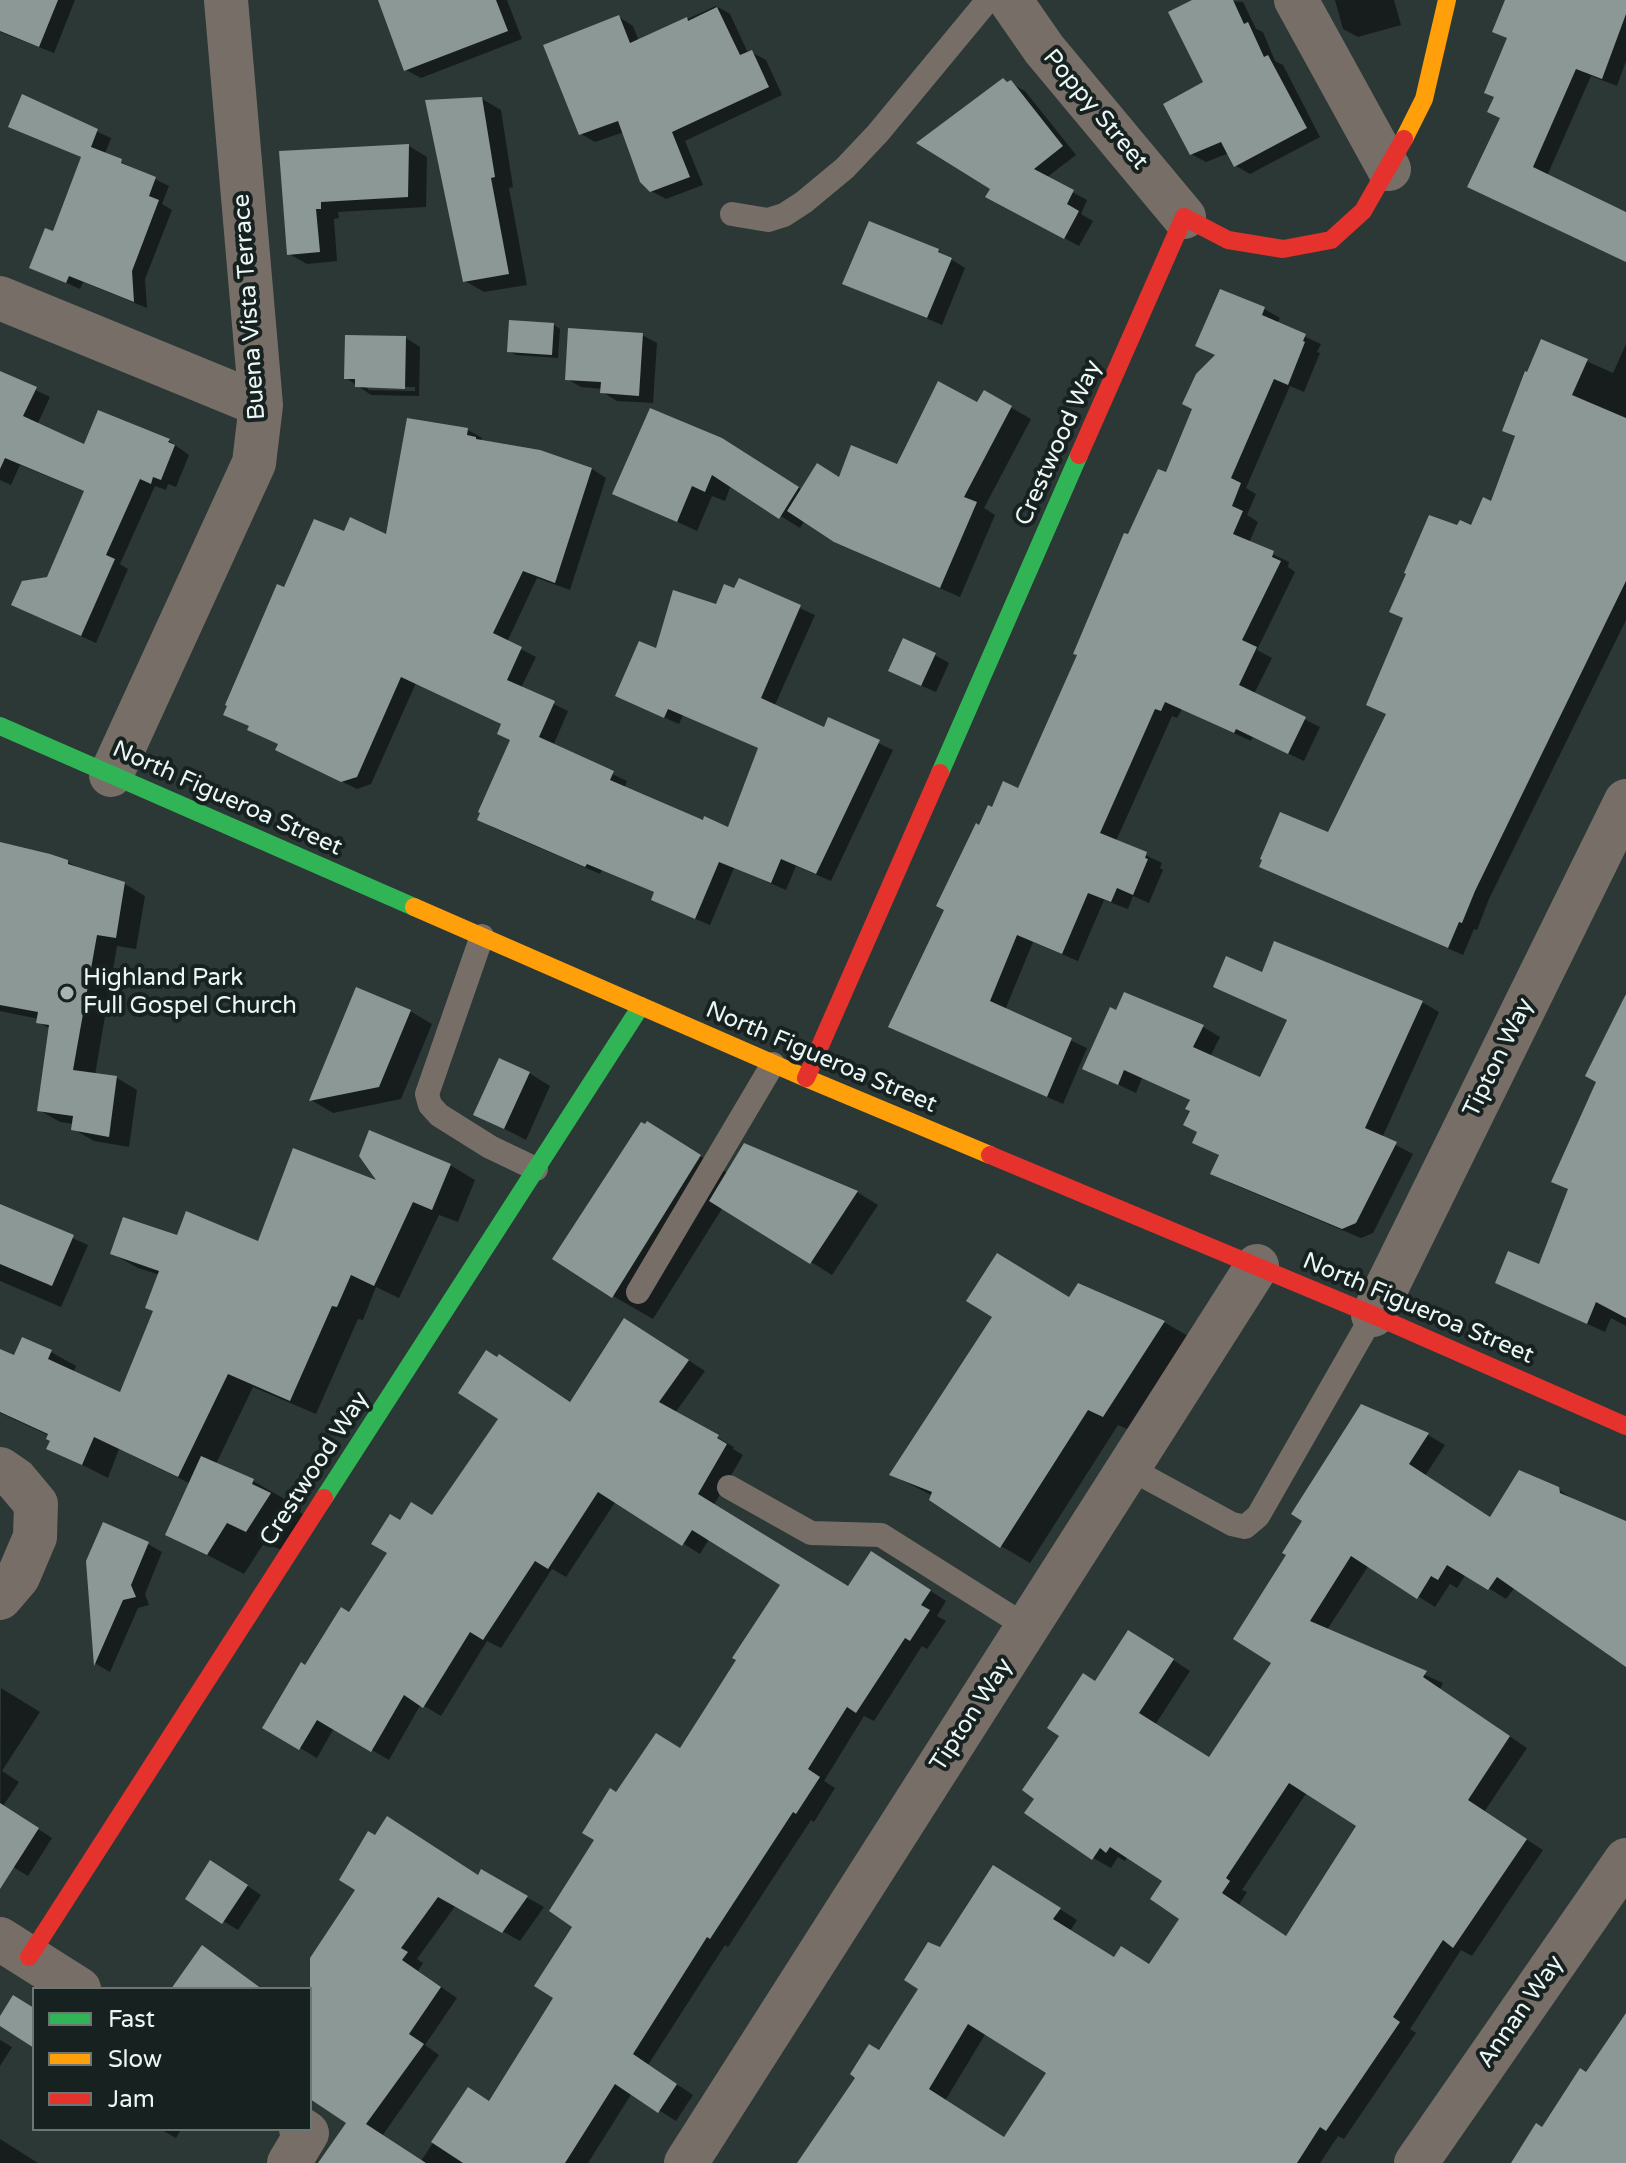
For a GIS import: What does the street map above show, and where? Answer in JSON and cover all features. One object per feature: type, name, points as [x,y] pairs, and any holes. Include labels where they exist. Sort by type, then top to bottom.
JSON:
[{"type":"street","name":"Buena Vista Terrace","points":[[111,775],[254,463],[261,405],[226,0]]},
{"type":"street","name":"Poppy Street","points":[[1010,0],[1044,49],[1184,217]]},
{"type":"street","points":[[1296,0],[1389,169]]},
{"type":"street","points":[[1184,217],[1228,240],[1283,249],[1331,240],[1363,211],[1389,169],[1424,99],[1447,0]]},
{"type":"street","name":"Crestwood Way","points":[[806,1078],[1184,217]]},
{"type":"street","points":[[0,298],[261,405]]},
{"type":"street","name":"North Figueroa Street","points":[[0,726],[773,1064],[1373,1315],[1626,1426]]},
{"type":"street","name":"Tipton Way","points":[[1373,1315],[1626,801]]},
{"type":"street","name":"Crestwood Way","points":[[14,1948],[536,1169],[641,1006]]},
{"type":"street","name":"Tipton Way","points":[[686,2163],[1257,1266]]},
{"type":"street","points":[[0,1469],[16,1480],[36,1504],[35,1537],[18,1577],[0,1598]]},
{"type":"street","name":"Annan Way","points":[[1416,2163],[1626,1860]]},
{"type":"street","points":[[14,1948],[76,1987]]},
{"type":"street","points":[[289,2163],[307,2133],[304,2131]]},
{"type":"lane","points":[[732,214],[768,220],[784,215],[824,185],[878,133],[988,0]]},
{"type":"lane","points":[[482,936],[427,1094],[430,1105],[439,1115],[490,1147],[536,1169]]},
{"type":"lane","points":[[638,1292],[773,1064]]},
{"type":"lane","points":[[1129,1468],[1232,1524],[1245,1527],[1258,1516],[1373,1315]]},
{"type":"lane","points":[[729,1487],[811,1533],[881,1535],[1027,1627]]},
{"type":"building","points":[[0,0],[58,0],[39,47],[0,31]]},
{"type":"building","points":[[378,0],[496,0],[508,31],[404,71]]},
{"type":"building","points":[[1192,0],[1233,0],[1244,24],[1248,22],[1264,57],[1268,55],[1307,128],[1234,167],[1221,142],[1190,155],[1163,104],[1203,82],[1168,12]]},
{"type":"building","points":[[1505,0],[1626,0],[1626,14],[1602,79],[1576,69],[1533,167],[1626,212],[1626,262],[1467,187],[1500,118],[1487,112],[1494,97],[1484,93],[1507,38],[1492,32]]},
{"type":"building","points":[[717,7],[740,55],[752,50],[769,87],[672,132],[690,177],[650,192],[640,182],[618,121],[579,135],[543,45],[619,15],[630,43]]},
{"type":"building","points":[[1003,78],[1007,82],[1011,80],[1063,146],[1034,169],[1074,190],[1067,204],[1079,211],[1064,239],[985,197],[990,189],[916,143]]},
{"type":"building","points":[[22,94],[98,129],[91,147],[156,177],[149,196],[159,200],[132,271],[134,302],[69,276],[66,283],[29,268],[45,228],[53,231],[81,157],[8,127]]},
{"type":"building","points":[[482,97],[495,177],[491,178],[509,274],[463,282],[425,100]]},
{"type":"building","points":[[409,144],[408,197],[321,202],[321,209],[316,209],[320,252],[287,255],[279,151]]},
{"type":"building","points":[[869,221],[939,249],[938,252],[952,258],[927,318],[842,284]]},
{"type":"building","points":[[1220,289],[1265,307],[1262,315],[1306,334],[1288,385],[1274,379],[1231,478],[1241,483],[1232,506],[1243,511],[1233,534],[1274,551],[1272,557],[1281,561],[1242,640],[1257,647],[1239,685],[1306,717],[1288,754],[1236,729],[1234,733],[1165,702],[1161,711],[1155,709],[1100,833],[1147,852],[1145,858],[1148,859],[1133,895],[1117,888],[1111,902],[1088,893],[1062,954],[1017,935],[990,1001],[1072,1038],[1047,1097],[888,1027],[944,910],[936,906],[976,823],[979,825],[988,805],[992,807],[1003,781],[1018,788],[1077,655],[1073,654],[1124,533],[1128,534],[1158,469],[1166,472],[1192,409],[1182,404],[1196,374],[1215,355],[1195,346]]},
{"type":"building","points":[[509,320],[554,323],[552,355],[507,352]]},
{"type":"building","points":[[568,328],[643,333],[639,396],[600,393],[601,382],[565,380]]},
{"type":"building","points":[[345,335],[406,336],[405,389],[355,387],[355,379],[344,379]]},
{"type":"building","points":[[1541,339],[1588,359],[1572,395],[1626,418],[1626,581],[1448,948],[1259,867],[1260,859],[1280,812],[1328,832],[1386,714],[1366,705],[1403,618],[1389,612],[1429,515],[1457,525],[1460,520],[1471,525],[1483,497],[1491,501],[1515,436],[1502,431]]},
{"type":"building","points":[[0,371],[37,387],[23,416],[84,444],[98,410],[170,439],[168,442],[175,445],[161,480],[153,477],[151,484],[140,479],[106,555],[115,559],[81,636],[11,605],[22,581],[47,577],[84,491],[5,458],[0,469]]},
{"type":"building","points":[[938,381],[977,402],[984,390],[1012,406],[964,497],[977,502],[940,588],[834,542],[787,511],[817,463],[839,477],[851,445],[897,464]]},
{"type":"building","points":[[650,408],[722,438],[799,487],[779,519],[712,475],[705,492],[692,486],[677,522],[612,494]]},
{"type":"building","points":[[407,418],[468,428],[467,435],[476,439],[540,450],[592,468],[555,583],[523,571],[493,633],[522,647],[507,680],[555,701],[539,737],[614,771],[610,780],[703,820],[704,816],[728,827],[758,748],[668,709],[664,718],[615,696],[639,641],[656,648],[673,590],[716,604],[724,584],[734,588],[739,578],[801,605],[761,698],[824,727],[828,717],[880,740],[816,874],[781,859],[771,883],[719,862],[695,919],[651,900],[654,892],[587,864],[585,867],[477,820],[510,740],[497,734],[501,724],[401,677],[357,777],[341,782],[275,750],[278,744],[223,715],[277,584],[284,587],[314,519],[344,531],[350,517],[386,534]]},
{"type":"building","points":[[903,638],[936,653],[921,686],[888,671]]},
{"type":"building","points":[[0,842],[50,854],[68,860],[68,864],[125,882],[116,938],[97,935],[73,1070],[117,1076],[109,1137],[71,1130],[73,1116],[37,1111],[49,1025],[36,1023],[38,1012],[0,1005]]},
{"type":"building","points":[[1274,941],[1423,1001],[1365,1128],[1397,1142],[1356,1223],[1342,1229],[1210,1174],[1219,1155],[1192,1143],[1197,1132],[1183,1125],[1190,1111],[1185,1109],[1190,1100],[1124,1070],[1118,1085],[1082,1069],[1110,1007],[1116,1010],[1124,992],[1204,1025],[1193,1047],[1260,1077],[1287,1020],[1213,987],[1226,956],[1262,972]]},
{"type":"building","points":[[356,987],[411,1010],[379,1087],[309,1101]]},
{"type":"building","points":[[1626,994],[1626,1318],[1596,1302],[1587,1324],[1495,1283],[1508,1251],[1539,1264],[1568,1189],[1551,1182],[1596,1082],[1585,1076]]},
{"type":"building","points":[[499,1058],[530,1072],[504,1129],[473,1115]]},
{"type":"building","points":[[647,1121],[701,1155],[612,1298],[552,1259],[641,1122],[645,1124]]},
{"type":"building","points":[[369,1130],[451,1164],[432,1210],[413,1202],[374,1286],[351,1275],[337,1307],[332,1306],[290,1401],[228,1374],[178,1477],[94,1437],[82,1465],[46,1449],[50,1441],[46,1439],[48,1434],[0,1412],[0,1349],[14,1355],[22,1337],[52,1350],[48,1359],[120,1392],[153,1311],[145,1308],[159,1271],[110,1254],[123,1217],[177,1235],[186,1211],[258,1241],[293,1148],[376,1180],[359,1156]]},
{"type":"building","points":[[744,1143],[858,1191],[810,1264],[709,1201]]},
{"type":"building","points":[[0,1204],[74,1235],[52,1286],[0,1264]]},
{"type":"building","points":[[997,1253],[1069,1297],[1078,1283],[1165,1321],[1103,1417],[1088,1410],[1000,1548],[929,1500],[932,1492],[889,1475],[992,1317],[966,1301]]},
{"type":"building","points":[[624,1318],[689,1360],[659,1402],[719,1435],[717,1438],[727,1444],[698,1494],[848,1586],[871,1551],[931,1590],[921,1605],[930,1610],[910,1641],[905,1638],[856,1713],[847,1707],[808,1769],[820,1777],[796,1814],[793,1812],[710,1939],[707,1937],[633,2054],[677,2084],[658,2113],[615,2084],[565,2163],[463,2163],[431,2142],[468,2087],[489,2101],[553,1998],[534,1986],[572,1927],[549,1911],[594,1840],[582,1833],[610,1788],[616,1792],[656,1733],[680,1748],[736,1660],[732,1658],[780,1585],[692,1530],[682,1546],[598,1492],[548,1569],[535,1561],[483,1640],[470,1632],[423,1708],[404,1695],[371,1752],[317,1720],[299,1750],[262,1728],[301,1662],[305,1665],[341,1607],[349,1612],[387,1553],[371,1544],[390,1514],[400,1520],[411,1502],[432,1515],[498,1419],[458,1393],[486,1350],[497,1357],[499,1354],[570,1402]]},
{"type":"building","points":[[1361,1404],[1429,1433],[1409,1464],[1490,1517],[1519,1470],[1559,1487],[1560,1493],[1626,1521],[1626,1667],[1497,1577],[1488,1590],[1447,1565],[1438,1580],[1431,1576],[1417,1599],[1351,1556],[1310,1621],[1427,1671],[1423,1677],[1510,1736],[1468,1800],[1527,1839],[1453,1948],[1443,1940],[1393,2017],[1400,2022],[1326,2131],[1320,2127],[1297,2163],[797,2163],[855,2078],[850,2074],[869,2044],[879,2050],[918,1989],[904,1980],[928,1942],[940,1947],[993,1865],[1061,1908],[1053,1919],[1114,1957],[1121,1946],[1149,1964],[1179,1919],[1150,1899],[1162,1881],[1110,1847],[1106,1853],[1100,1848],[1092,1860],[1024,1813],[1034,1799],[1022,1790],[1059,1736],[1047,1728],[1083,1673],[1095,1681],[1128,1630],[1174,1659],[1139,1713],[1209,1757],[1271,1663],[1233,1639],[1286,1555],[1282,1553],[1302,1521],[1291,1514]],"holes":[[[1289,1783],[1356,1826],[1286,1936],[1222,1893],[1230,1881],[1226,1878]],[[968,2024],[1046,2073],[1004,2137],[929,2089]]]},
{"type":"building","points":[[201,1456],[254,1479],[252,1484],[271,1493],[246,1532],[227,1523],[207,1555],[165,1535]]},
{"type":"building","points":[[103,1522],[149,1542],[131,1585],[136,1597],[123,1600],[94,1666],[86,1561]]},
{"type":"building","points":[[0,1803],[39,1828],[0,1889]]},
{"type":"building","points":[[387,1816],[478,1875],[481,1869],[528,1896],[502,1933],[438,1897],[401,1948],[408,1952],[402,1960],[441,1987],[409,2034],[424,2044],[366,2124],[426,2163],[318,2163],[346,2123],[312,2100],[310,1958],[355,1890],[339,1880],[368,1831],[375,1835]]},
{"type":"building","points":[[210,1860],[248,1885],[222,1924],[185,1899]]},
{"type":"building","points":[[202,1945],[259,1987],[172,1987]]},
{"type":"building","points":[[13,1995],[32,2007],[32,2047],[0,2026],[0,2016]]},
{"type":"building","points":[[1626,2013],[1626,2163],[1511,2163],[1536,2123],[1542,2127],[1580,2068],[1586,2072]]},
{"type":"traffic: fast","points":[[940,773],[1079,455]]},
{"type":"traffic: fast","points":[[0,726],[414,907]]},
{"type":"traffic: fast","points":[[324,1498],[641,1006]]},
{"type":"traffic: slow","points":[[1404,139],[1424,99],[1447,0]]},
{"type":"traffic: slow","points":[[414,907],[990,1155]]},
{"type":"traffic: jam","points":[[1079,455],[1184,217],[1228,240],[1283,249],[1331,240],[1363,211],[1404,139]]},
{"type":"traffic: jam","points":[[806,1078],[940,773]]},
{"type":"traffic: jam","points":[[990,1155],[1373,1315],[1626,1426]]},
{"type":"traffic: jam","points":[[29,1957],[324,1498]]},
{"type":"place","name":"Highland Park Full Gospel Church","points":[[67,993]]}]
